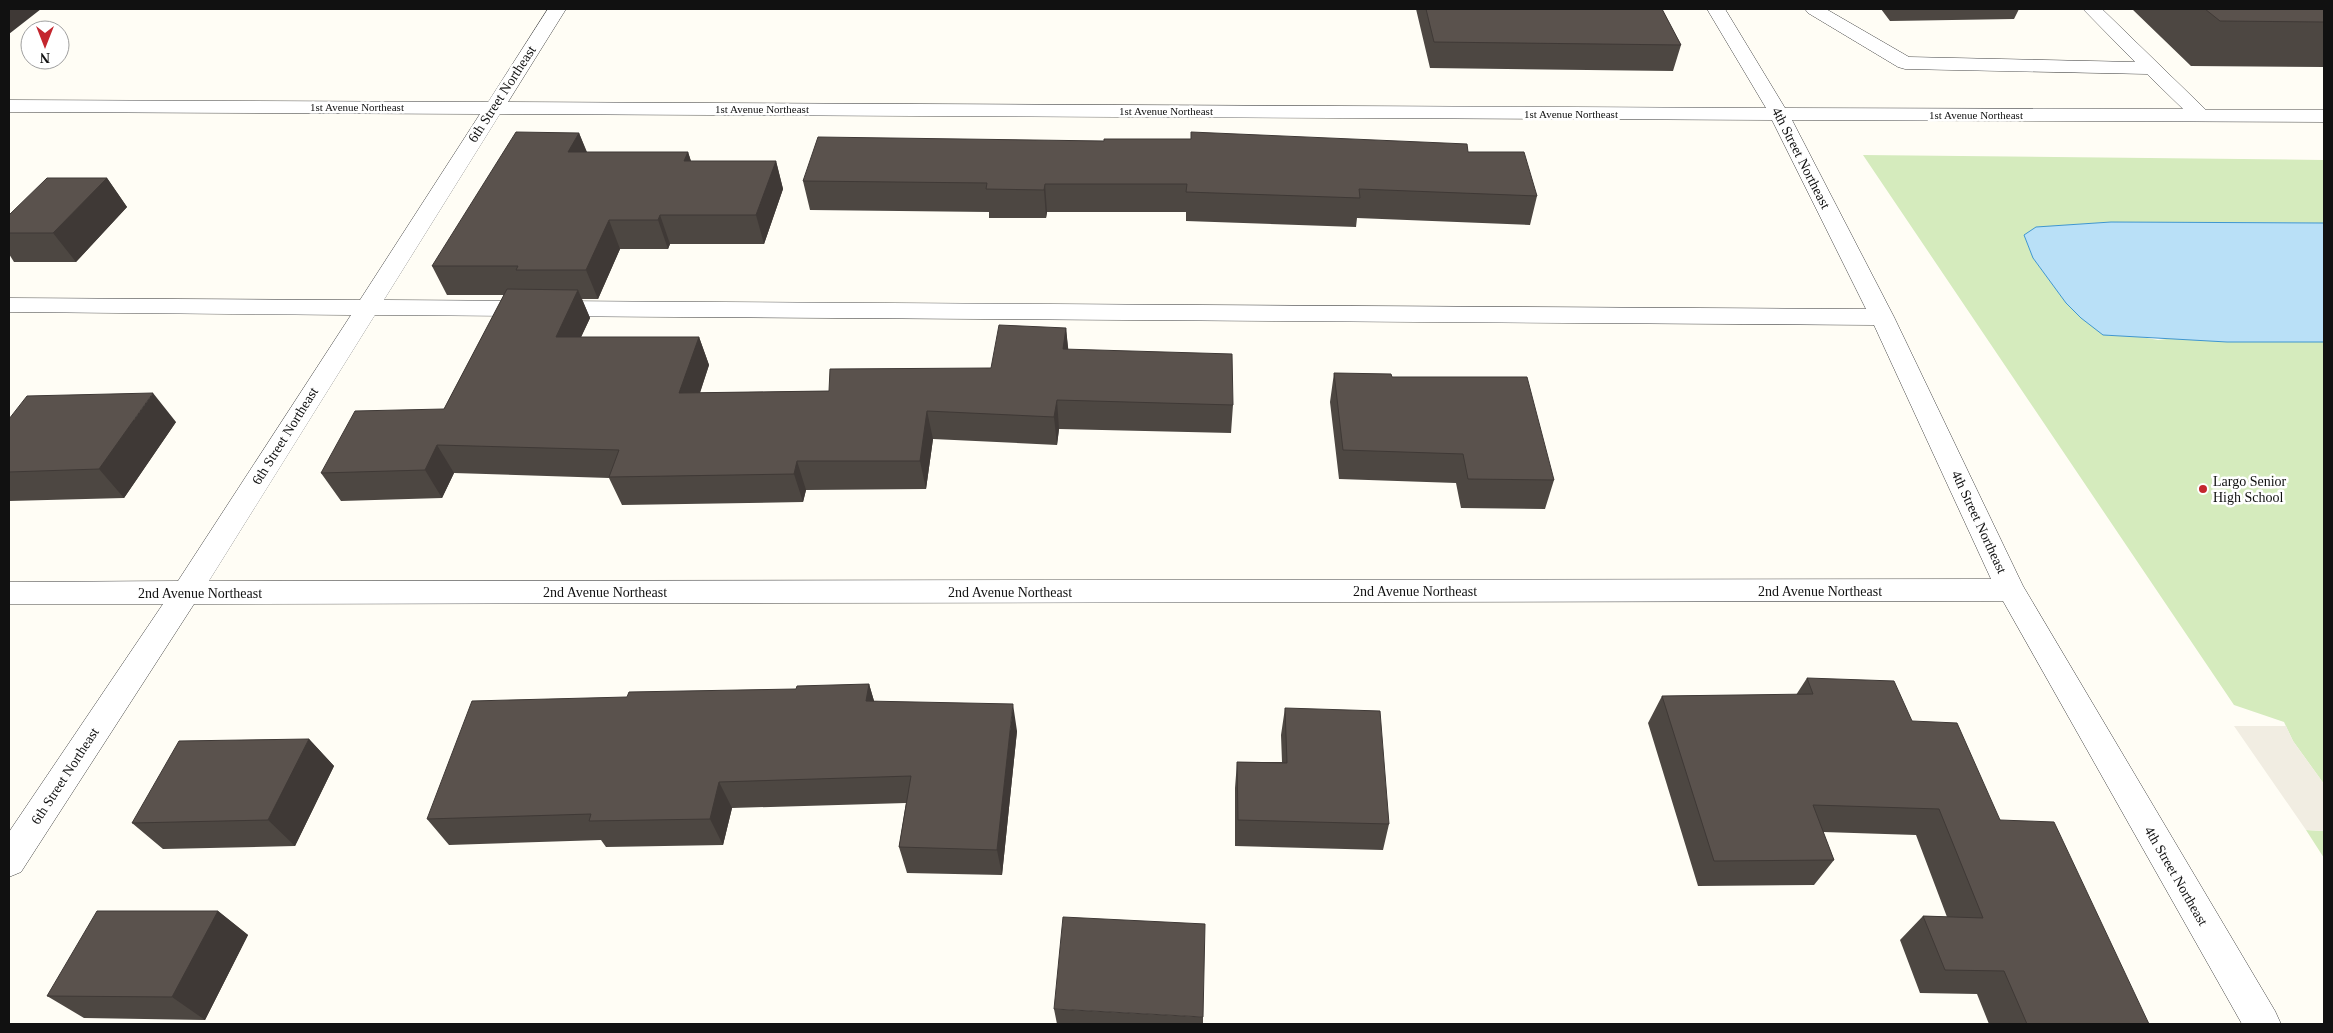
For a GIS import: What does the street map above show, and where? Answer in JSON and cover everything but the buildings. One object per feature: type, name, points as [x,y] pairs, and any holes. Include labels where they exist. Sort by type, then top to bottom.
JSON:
[{"type":"street","name":"6th Street Northeast","points":[[9,861],[186,593],[557,9]]},
{"type":"street","name":"4th Street Northeast","points":[[1716,9],[1780,115],[1882,317],[2011,590],[2262,1024]]},
{"type":"street","points":[[1814,9],[1905,63],[2151,68]]},
{"type":"street","points":[[2092,9],[2200,115]]},
{"type":"street","name":"1st Avenue Northeast","points":[[9,106],[2324,116]]},
{"type":"street","points":[[9,305],[1882,317]]},
{"type":"street","name":"2nd Avenue Northeast","points":[[9,592],[2011,590]]},
{"type":"green space","name":"Largo Senior High School","points":[[1863,155],[2324,160],[2324,223],[2111,222],[2053,226],[2024,235],[2033,258],[2066,303],[2081,318],[2109,336],[2130,335],[2158,340],[2175,338],[2227,342],[2324,342],[2324,784],[2293,741],[2284,722],[2234,705]]},
{"type":"green space","points":[[2306,830],[2324,831],[2324,858]]},
{"type":"shaded area","points":[[2234,726],[2286,726],[2293,741],[2324,784],[2324,831],[2306,830]]},
{"type":"water","points":[[2111,222],[2324,223],[2324,342],[2227,342],[2103,335],[2081,318],[2066,303],[2033,258],[2024,235],[2036,227]]},
{"type":"place","name":"Largo Senior High School","points":[[2203,489]]}]
